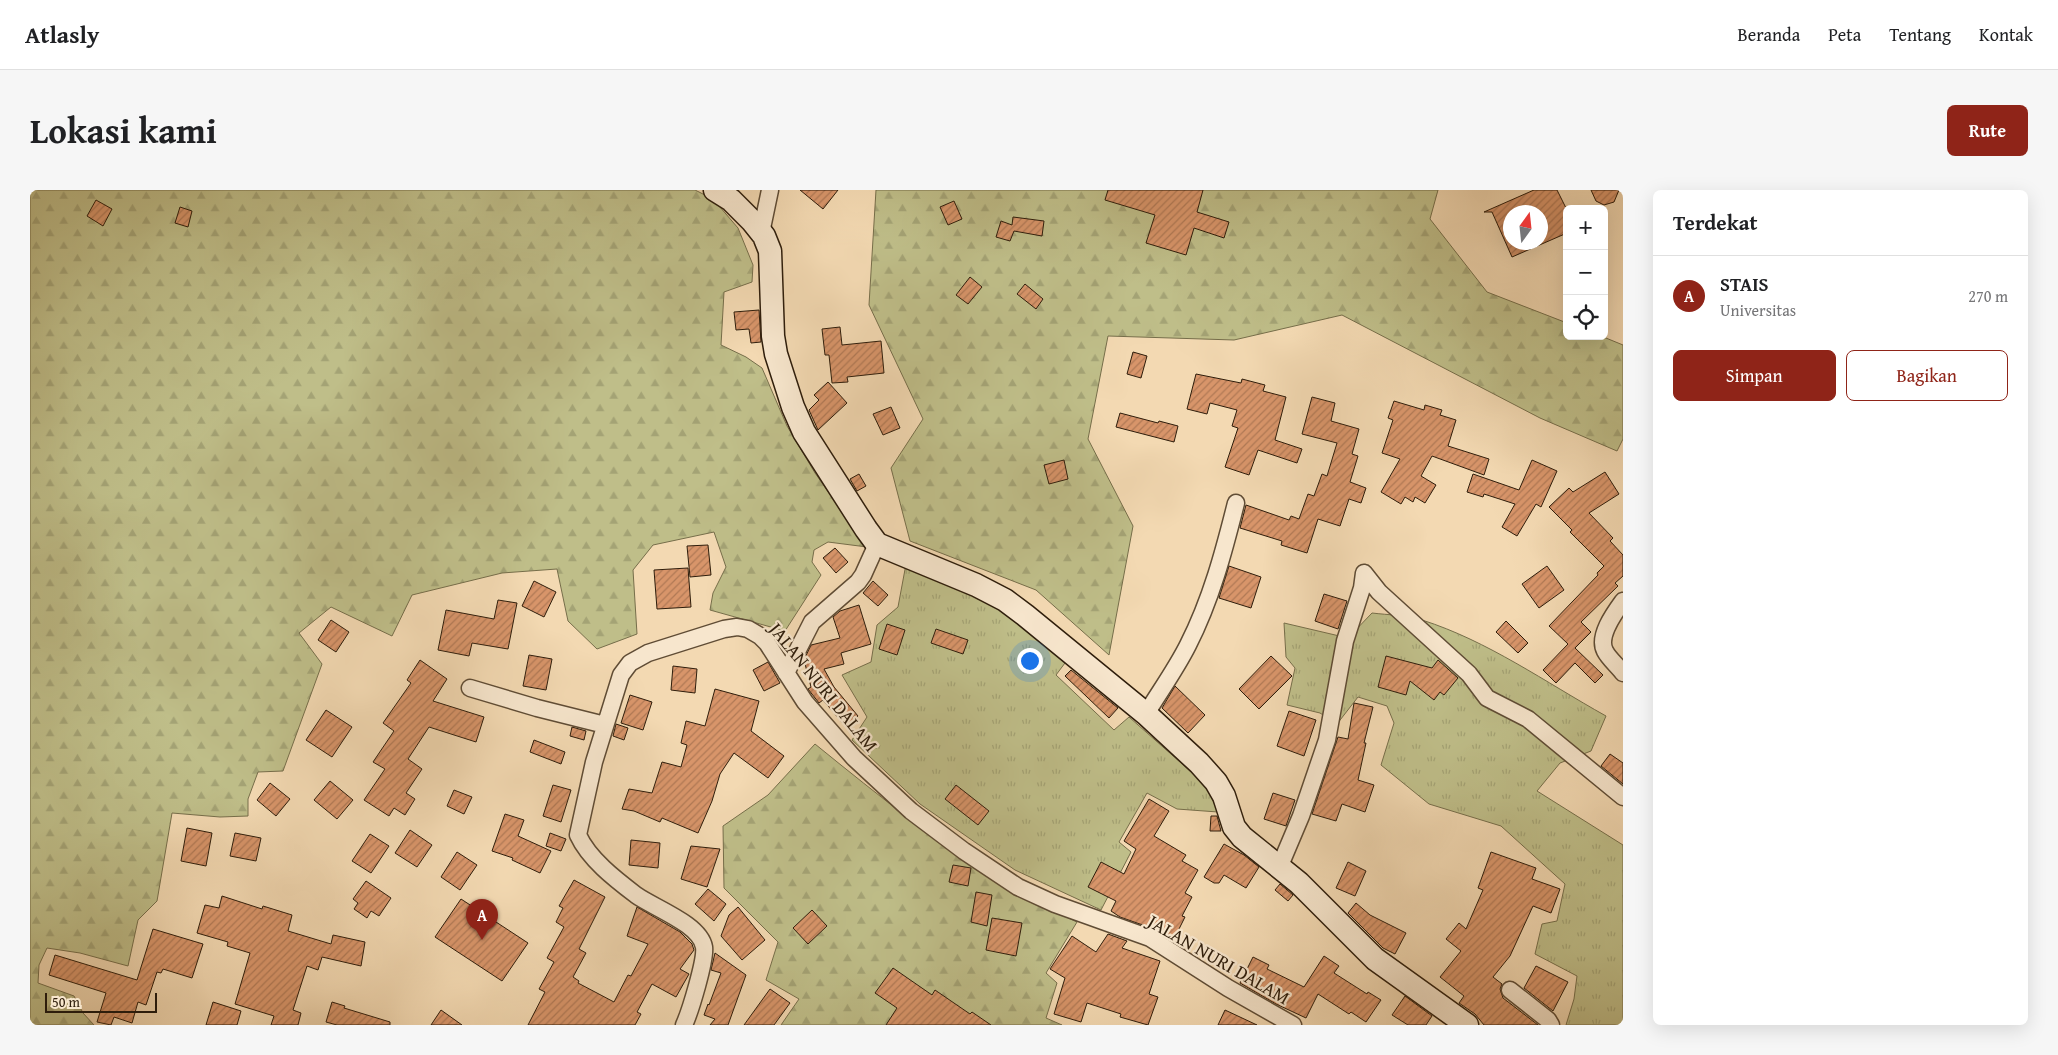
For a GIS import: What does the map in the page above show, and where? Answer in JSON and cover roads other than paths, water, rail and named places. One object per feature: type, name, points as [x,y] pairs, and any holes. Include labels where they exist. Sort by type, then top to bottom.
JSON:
[{"type":"main road","points":[[715,190],[731,200],[752,221],[761,233],[770,251],[773,336],[776,354],[793,407],[804,432],[877,544],[959,577],[1005,600],[1146,714],[1199,763],[1216,782],[1226,799],[1236,830],[1299,883],[1375,959],[1466,1025]]},
{"type":"street","points":[[761,233],[770,190]]},
{"type":"street","points":[[1146,714],[1192,636],[1225,549],[1236,503]]},
{"type":"street","points":[[786,673],[812,622],[864,575],[877,544]]},
{"type":"street","points":[[1279,868],[1301,816],[1328,740],[1345,641],[1362,588],[1364,572],[1379,592],[1470,674],[1487,698],[1528,719],[1623,798]]},
{"type":"street","points":[[1623,600],[1608,627],[1604,646],[1605,652],[1623,673]]},
{"type":"street","name":"JALAN NURI DALAM","points":[[684,1025],[692,1003],[704,950],[702,940],[680,920],[637,895],[623,884],[596,861],[578,835],[594,762],[621,675],[630,663],[648,653],[724,629],[737,627],[757,633],[767,643],[805,702],[854,758],[911,810],[964,850],[1018,887],[1054,904],[1150,938],[1228,988],[1293,1025]]},
{"type":"street","points":[[470,688],[537,708],[606,725]]},
{"type":"street","points":[[1510,990],[1548,1020],[1551,1025]]},
{"type":"place","name":"STAIS","points":[[482,940]]}]
